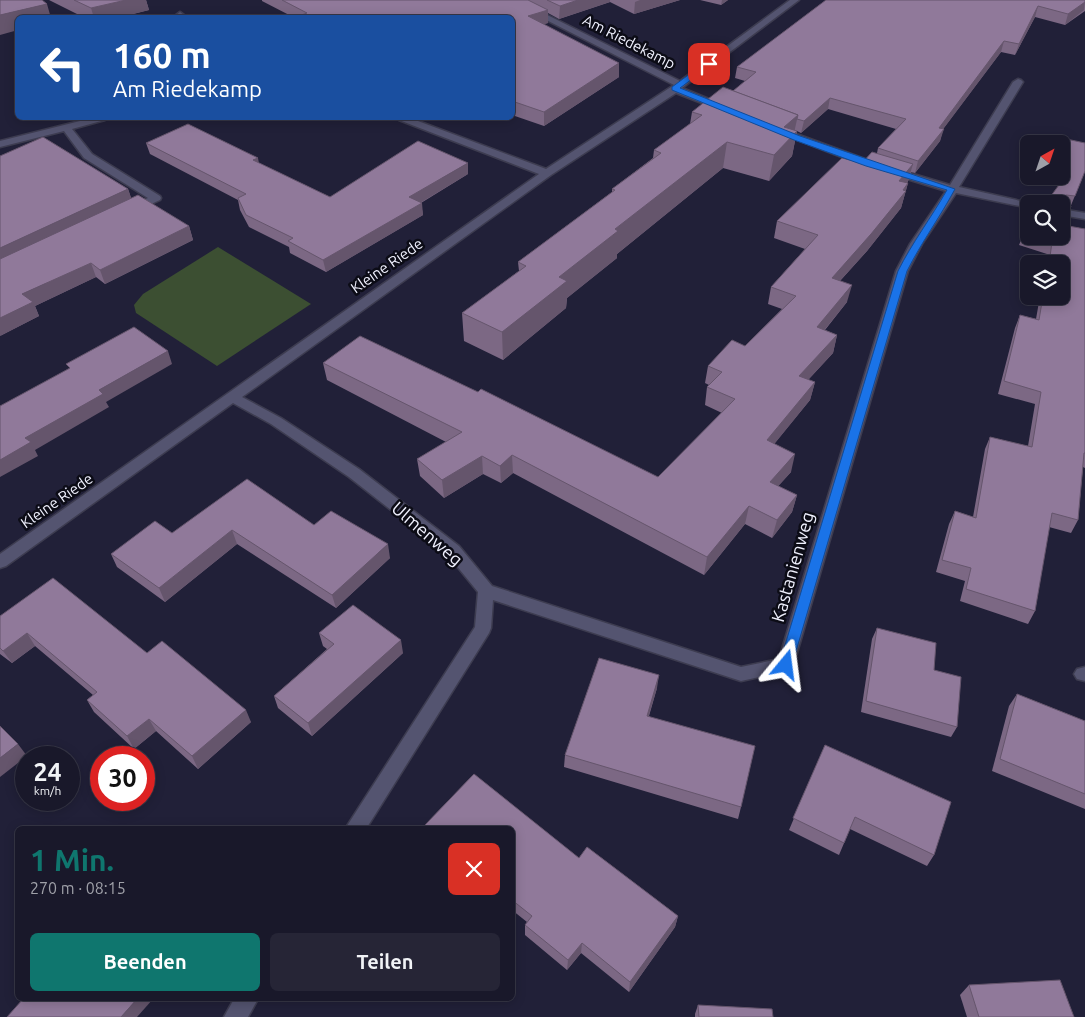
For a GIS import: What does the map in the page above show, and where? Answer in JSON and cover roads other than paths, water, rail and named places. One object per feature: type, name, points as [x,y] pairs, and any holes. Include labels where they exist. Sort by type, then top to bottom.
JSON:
[{"type":"street","name":"Am Riedekamp","points":[[511,0],[677,87],[736,113]]},
{"type":"street","name":"Kleine Riede","points":[[0,562],[548,173],[677,87],[795,0]]},
{"type":"street","points":[[951,189],[1018,82]]},
{"type":"street","points":[[0,144],[94,120]]},
{"type":"street","points":[[407,120],[548,173]]},
{"type":"street","points":[[66,127],[88,156],[156,198],[121,214]]},
{"type":"street","points":[[771,128],[869,164],[951,189],[1020,203]]},
{"type":"street","name":"Kastanienweg","points":[[486,591],[741,674],[786,665],[902,271],[916,244],[939,212],[951,189]]},
{"type":"street","points":[[1070,214],[1085,216]]},
{"type":"street","name":"Ulmenweg","points":[[233,398],[276,421],[354,473],[452,550],[486,591]]},
{"type":"street","points":[[357,826],[483,628],[486,591]]},
{"type":"street","points":[[236,1017],[246,1001]]}]
